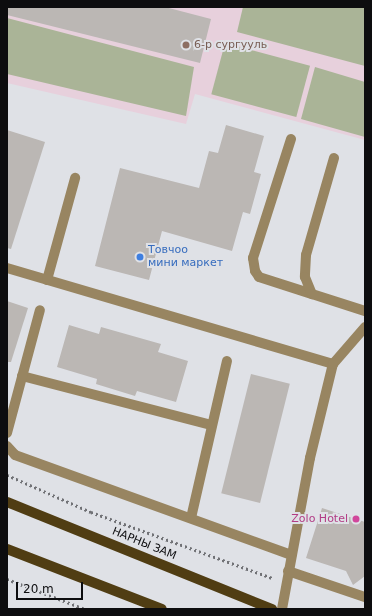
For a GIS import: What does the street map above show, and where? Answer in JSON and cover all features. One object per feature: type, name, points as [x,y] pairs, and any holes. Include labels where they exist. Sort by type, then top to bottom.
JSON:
[{"type":"main road","name":"НАРНЫ ЗАМ","points":[[7,502],[272,609]]},
{"type":"main road","points":[[7,549],[162,609]]},
{"type":"street","points":[[291,139],[253,258],[254,271],[259,278],[365,311]]},
{"type":"street","points":[[312,294],[304,277],[306,255],[334,158]]},
{"type":"street","points":[[47,280],[75,178]]},
{"type":"street","points":[[7,268],[333,364]]},
{"type":"street","points":[[7,433],[40,310]]},
{"type":"street","points":[[282,609],[285,583],[292,555],[310,458],[333,364],[365,327]]},
{"type":"street","points":[[191,518],[227,361]]},
{"type":"street","points":[[22,376],[212,425]]},
{"type":"street","points":[[7,446],[15,455],[292,555]]},
{"type":"street","points":[[288,571],[365,597]]},
{"type":"path","points":[[7,475],[91,512],[285,583]]},
{"type":"path","points":[[7,579],[85,609]]},
{"type":"shaded area","name":"6-р сургууль","points":[[7,7],[365,7],[365,140],[195,94],[186,124],[7,83]]},
{"type":"green space","points":[[243,7],[365,7],[365,66],[237,32]]},
{"type":"green space","points":[[7,18],[194,67],[186,116],[7,74]]},
{"type":"green space","points":[[225,43],[310,66],[296,117],[211,94]]},
{"type":"green space","points":[[315,67],[365,82],[365,137],[301,119]]},
{"type":"building","points":[[7,7],[165,7],[211,19],[200,63],[7,15]]},
{"type":"building","points":[[226,125],[264,136],[254,172],[261,174],[250,214],[243,212],[232,251],[162,231],[149,280],[95,266],[120,168],[199,188],[209,151],[218,153]]},
{"type":"building","points":[[7,130],[45,142],[11,249],[7,248]]},
{"type":"building","points":[[7,301],[28,308],[11,362],[7,362]]},
{"type":"building","points":[[69,325],[99,334],[101,327],[161,344],[158,352],[188,361],[176,402],[137,391],[135,396],[96,384],[97,379],[57,367]]},
{"type":"building","points":[[251,374],[290,384],[260,503],[221,493]]},
{"type":"building","points":[[322,508],[365,522],[365,576],[353,585],[346,571],[306,558]]},
{"type":"place","name":"6-р сургууль","points":[[186,45]]},
{"type":"place","name":"Товчоо мини маркет","points":[[140,257]]},
{"type":"place","name":"Zolo Hotel","points":[[356,519]]}]
